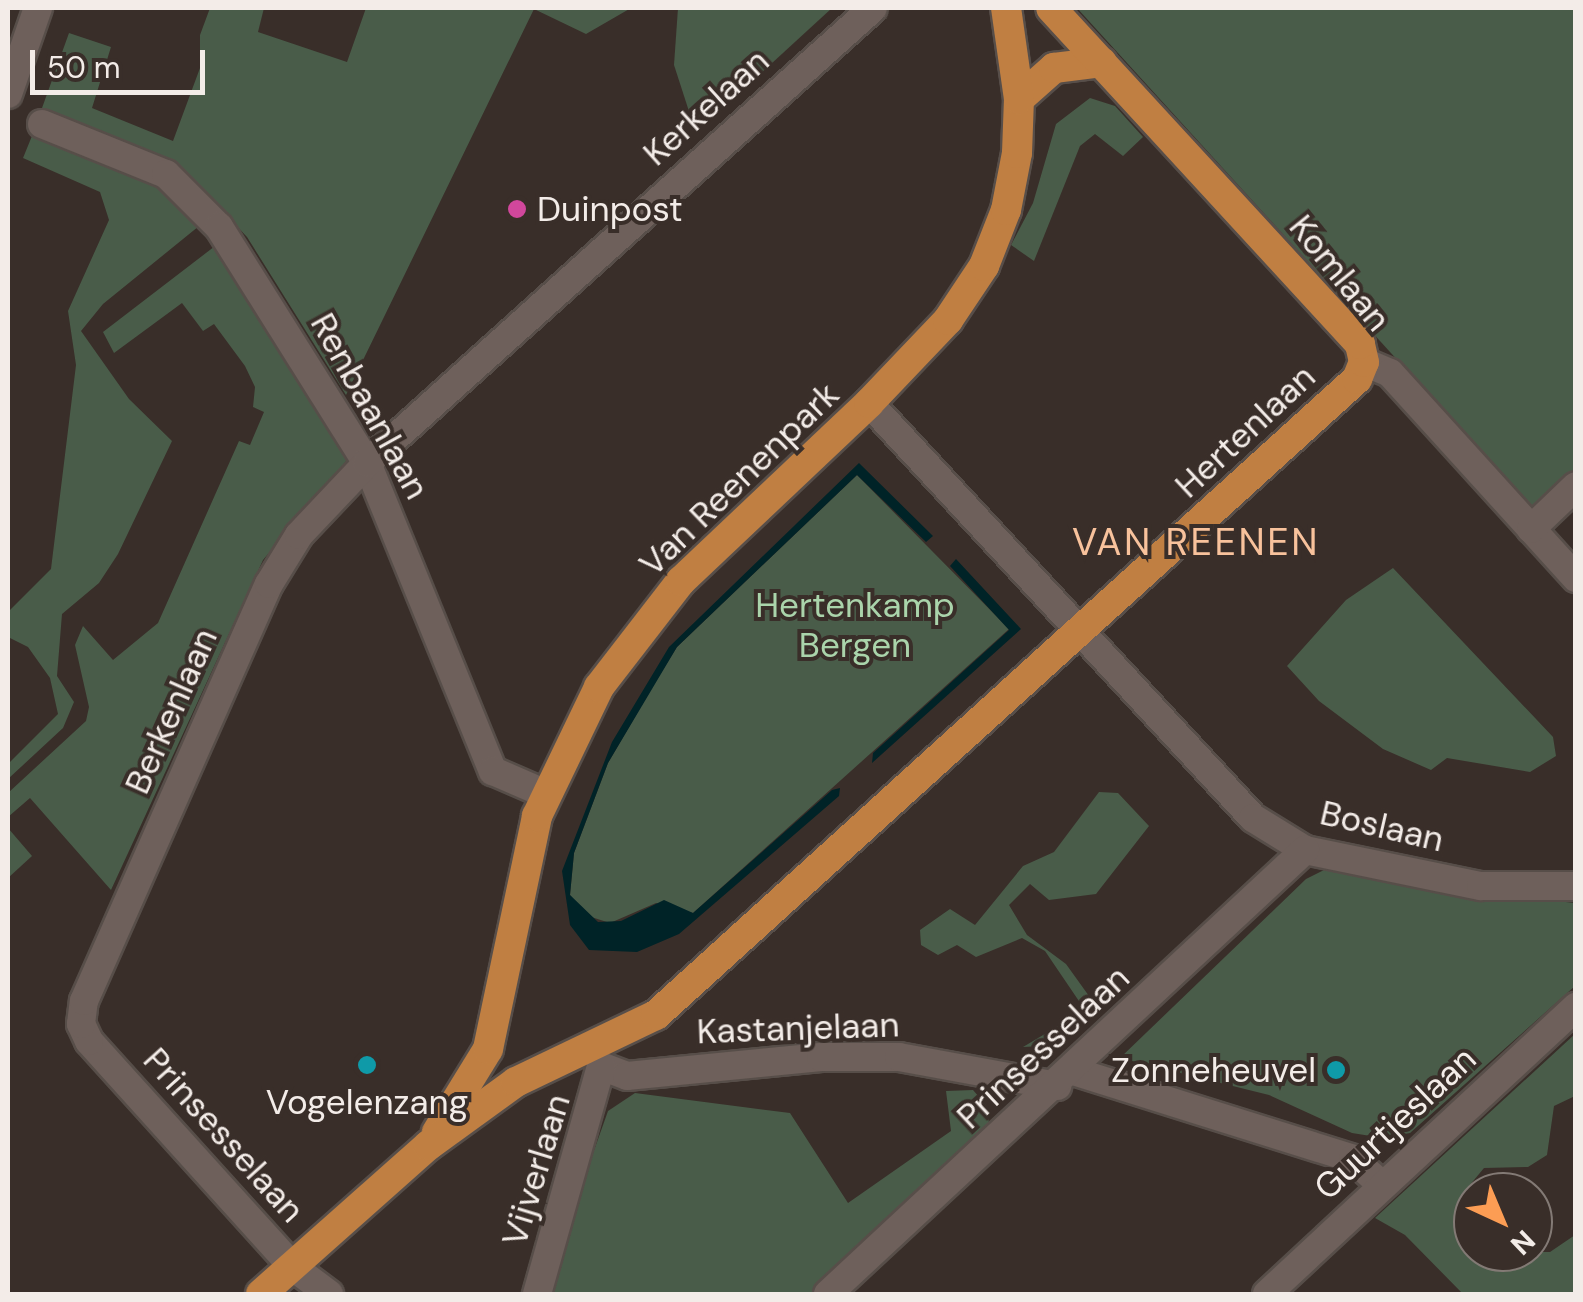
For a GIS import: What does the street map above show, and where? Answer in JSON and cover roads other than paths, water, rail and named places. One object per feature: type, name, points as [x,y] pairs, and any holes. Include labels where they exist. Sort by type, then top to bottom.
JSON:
[{"type":"main road","points":[[869,403],[948,320],[984,266],[1006,210],[1019,100],[1006,8]]},
{"type":"main road","name":"Komlaan","points":[[1050,8],[1360,344],[1364,362]]},
{"type":"main road","points":[[1019,100],[1054,68],[1102,62]]},
{"type":"main road","name":"Hertenlaan","points":[[1081,632],[1357,379],[1364,362]]},
{"type":"main road","name":"Van Reenenpark","points":[[429,1145],[491,1039],[522,874],[546,794],[599,687],[655,611],[869,403]]},
{"type":"main road","name":"Van Reenenpark","points":[[260,1294],[429,1145],[516,1082],[596,1058],[656,1015],[1081,632]]},
{"type":"street","points":[[8,94],[38,8]]},
{"type":"street","name":"Kerkelaan","points":[[367,463],[872,8]]},
{"type":"street","name":"Renbaanlaan","points":[[42,124],[141,161],[185,188],[240,256],[367,463],[492,771],[546,794]]},
{"type":"street","name":"Komlaan","points":[[1364,362],[1390,373],[1576,578]]},
{"type":"street","name":"Van Reenenpark","points":[[869,403],[1081,632]]},
{"type":"street","name":"Berkenlaan","points":[[81,1013],[269,584],[299,536],[367,463]]},
{"type":"street","points":[[1530,528],[1576,486]]},
{"type":"street","name":"Boslaan","points":[[1081,632],[1253,818],[1305,850],[1481,886],[1576,886]]},
{"type":"street","name":"Prinsesselaan","points":[[828,1294],[1065,1079],[1305,850]]},
{"type":"street","name":"Guurtjeslaan","points":[[1268,1294],[1576,1008]]},
{"type":"street","name":"Prinsesselaan","points":[[81,1013],[89,1041],[293,1266],[329,1294]]},
{"type":"street","name":"Kastanjelaan","points":[[596,1058],[627,1076],[820,1057],[900,1057],[1065,1079],[1353,1159],[1382,1185]]},
{"type":"street","name":"Vijverlaan","points":[[537,1294],[596,1058]]},
{"type":"water","points":[[859,463],[933,536],[926,542],[857,475],[677,647],[608,763],[574,853],[570,895],[598,922],[621,921],[664,900],[693,913],[832,790],[840,788],[839,796],[679,934],[637,952],[589,950],[570,925],[562,871],[612,742],[669,647]]},
{"type":"water","points":[[956,559],[1021,629],[872,763],[873,753],[1009,630],[950,566]]},
{"type":"place","name":"Duinpost","points":[[517,209]]},
{"type":"place","name":"Vogelenzang","points":[[367,1065]]},
{"type":"place","name":"Zonneheuvel","points":[[1336,1070]]},
{"type":"district","name":"VAN REENEN","points":[[1196,543]]},
{"type":"park label","name":"Hertenkamp Bergen","points":[[855,625]]}]
